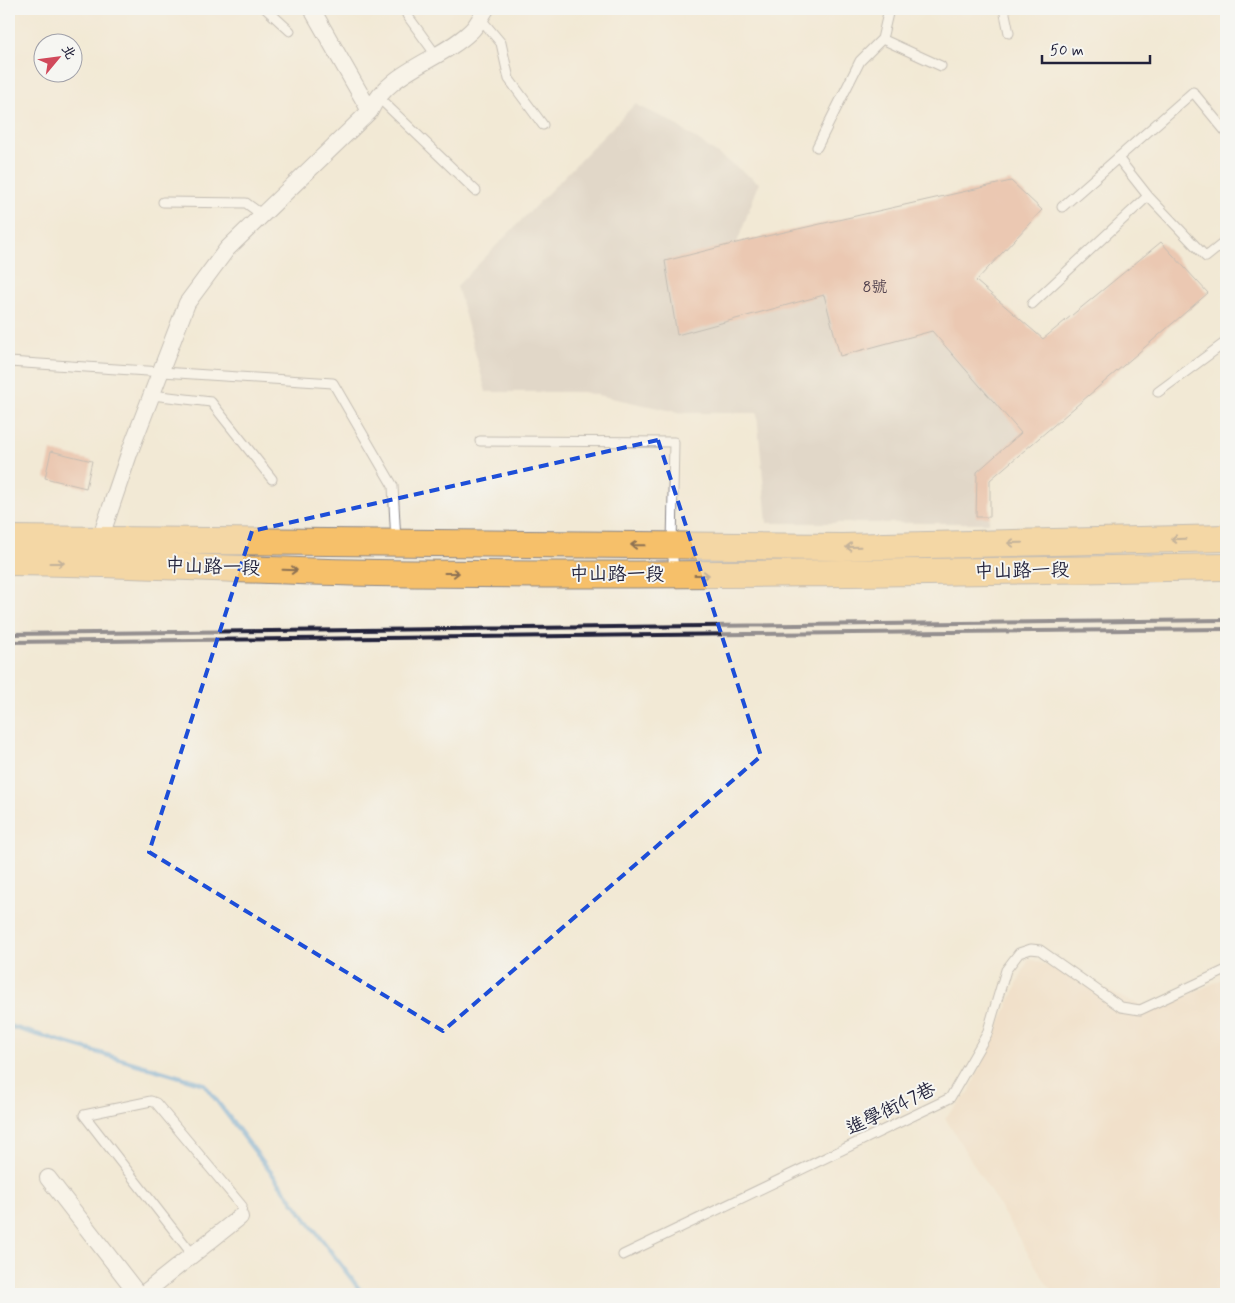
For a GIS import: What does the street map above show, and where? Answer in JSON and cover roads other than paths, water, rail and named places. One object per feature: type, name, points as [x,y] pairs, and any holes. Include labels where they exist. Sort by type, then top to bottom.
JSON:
[{"type":"main road","name":"中山路一段","points":[[9,562],[97,551],[396,544],[842,547],[1226,538]]},
{"type":"main road","name":"中山路一段","points":[[9,539],[97,551],[373,573],[675,575],[1226,567]]},
{"type":"street","points":[[315,9],[314,13],[370,112]]},
{"type":"street","points":[[97,551],[152,395],[188,303],[227,249],[261,214],[370,112],[377,96],[393,82],[472,31],[483,14]]},
{"type":"street","points":[[48,1178],[138,1294]]},
{"type":"street","points":[[143,1294],[240,1217]]},
{"type":"lane","points":[[266,9],[290,31]]},
{"type":"lane","points":[[817,147],[860,61],[882,39],[889,9]]},
{"type":"lane","points":[[1004,9],[1009,33]]},
{"type":"lane","points":[[483,14],[501,43],[509,79],[544,125]]},
{"type":"lane","points":[[407,15],[436,55]]},
{"type":"lane","points":[[882,39],[940,66]]},
{"type":"lane","points":[[1062,207],[1193,92],[1226,132]]},
{"type":"lane","points":[[377,96],[476,191]]},
{"type":"lane","points":[[1118,158],[1148,196],[1206,257],[1226,241]]},
{"type":"lane","points":[[1032,304],[1148,196]]},
{"type":"lane","points":[[163,202],[246,202],[261,214]]},
{"type":"lane","points":[[1158,392],[1226,342]]},
{"type":"lane","points":[[9,362],[333,383],[393,486],[396,544]]},
{"type":"lane","points":[[152,395],[211,402],[272,479]]},
{"type":"lane","points":[[480,441],[674,442],[672,545],[675,575]]},
{"type":"lane","name":"進學街47巷","points":[[623,1255],[950,1098],[987,1034],[1006,970],[1019,953],[1031,949],[1040,950],[1121,1007],[1131,1010],[1140,1010],[1226,970]]},
{"type":"lane","points":[[193,1255],[84,1115],[151,1101],[156,1103],[242,1206],[240,1217]]},
{"type":"waterway","points":[[9,1026],[204,1084],[363,1294]]},
{"type":"railway","points":[[9,634],[1226,620]]},
{"type":"railway","points":[[9,642],[1226,629]]}]
